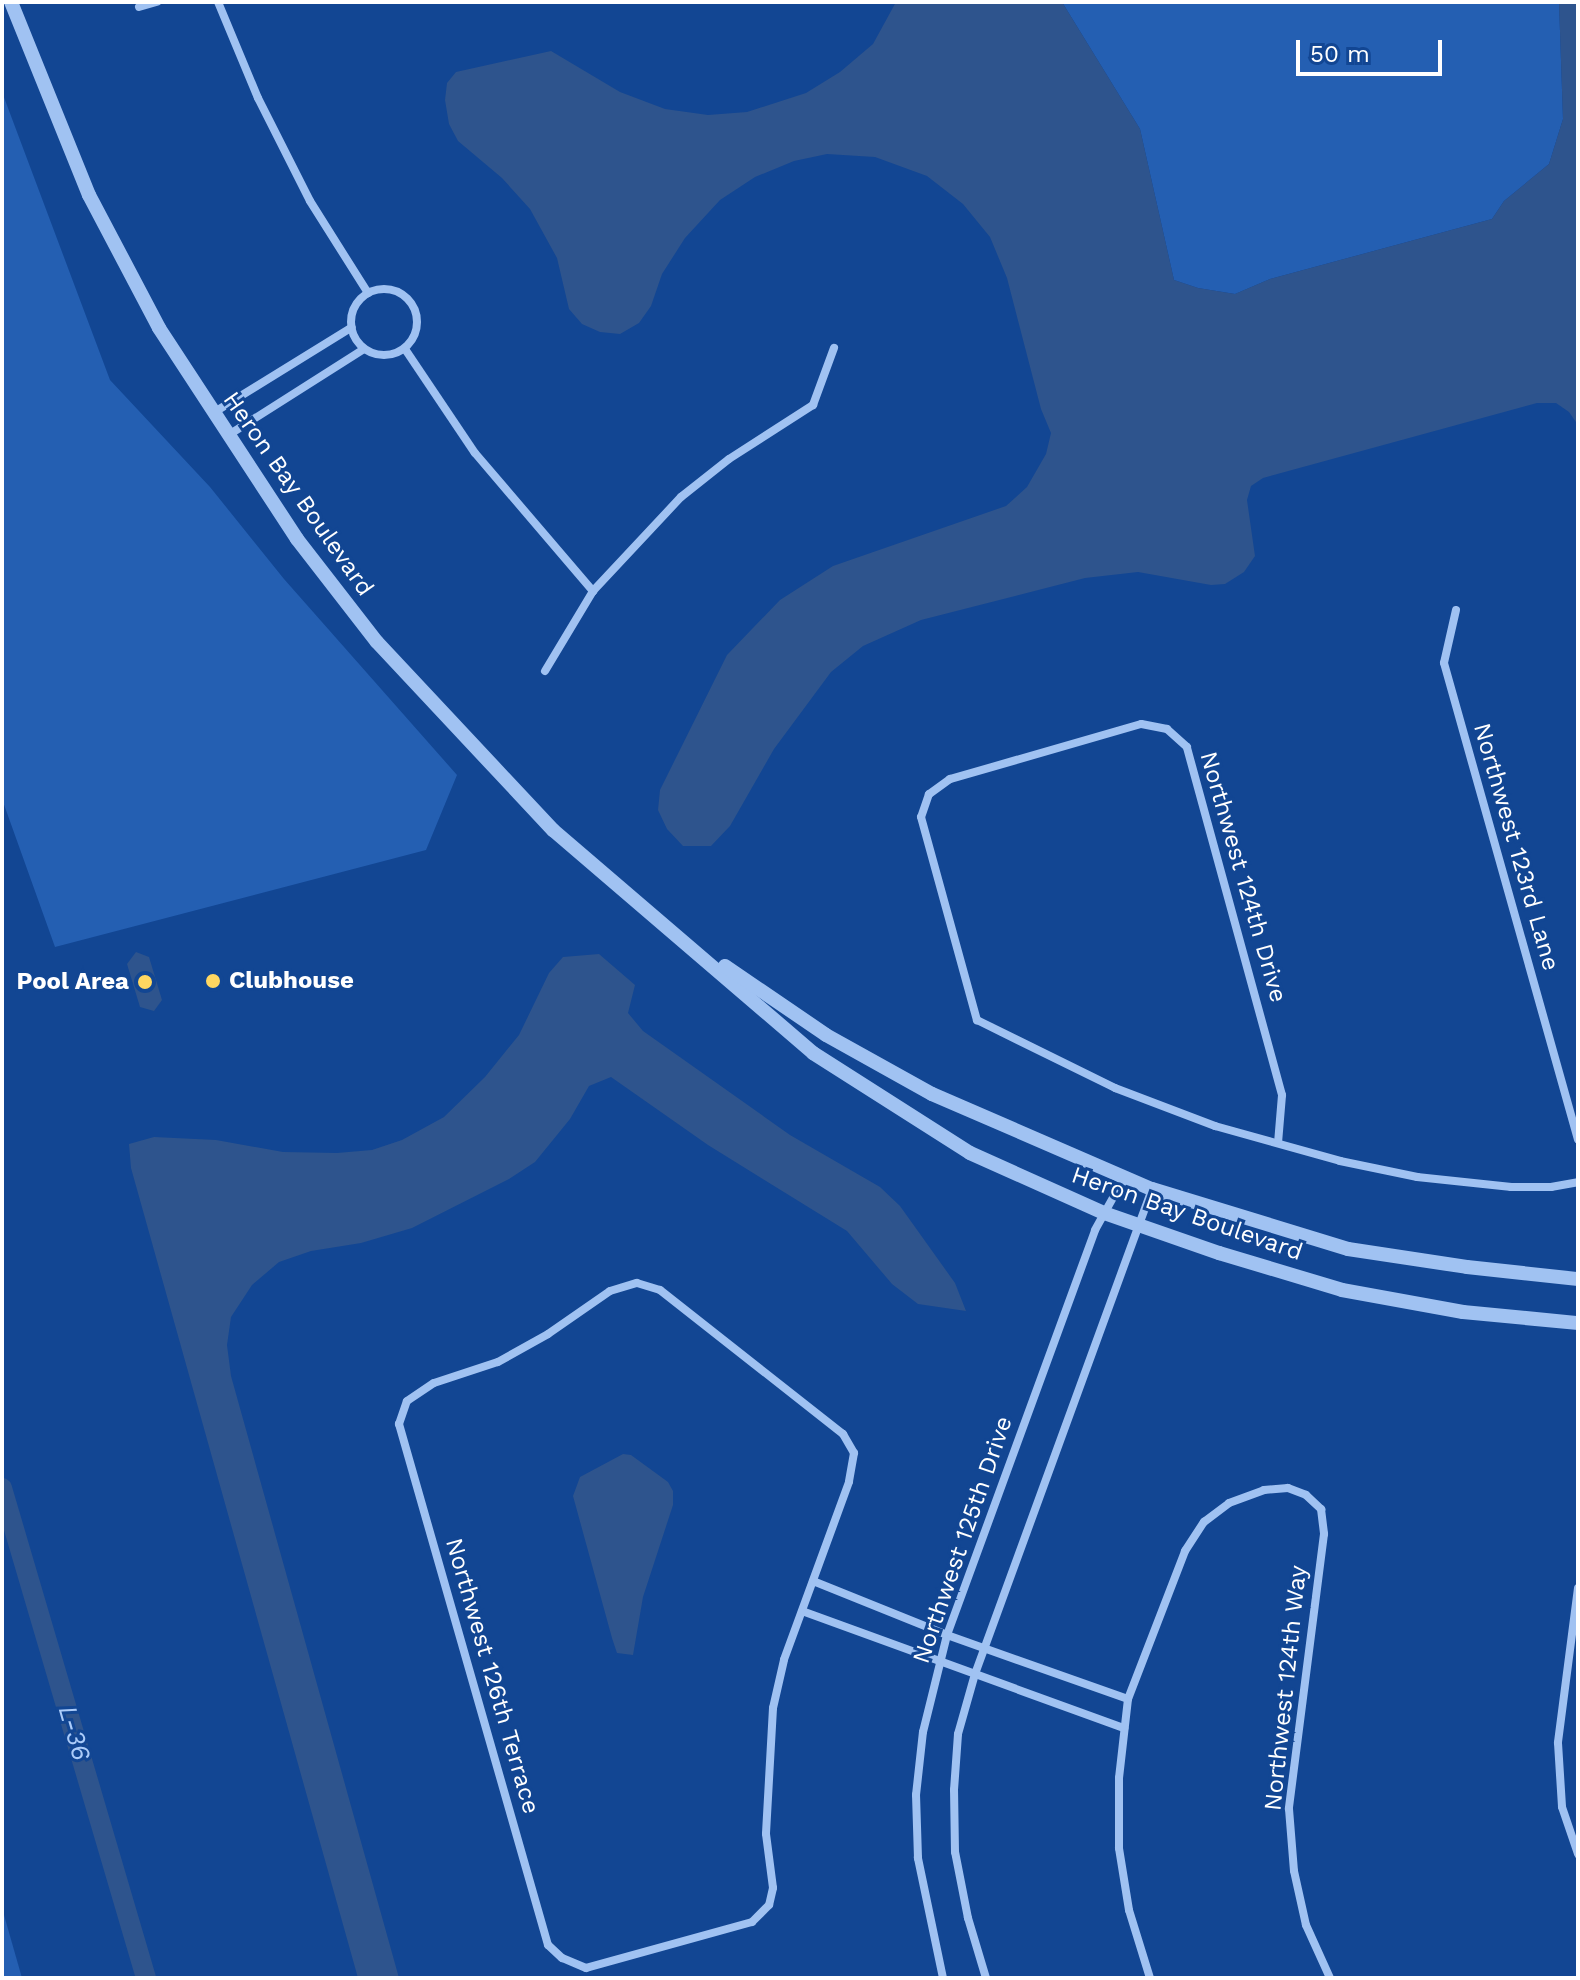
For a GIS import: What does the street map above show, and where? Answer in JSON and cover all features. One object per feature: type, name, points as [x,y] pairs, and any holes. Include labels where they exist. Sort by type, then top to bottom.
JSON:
[{"type":"street","name":"Heron Bay Boulevard","points":[[11,2],[27,49],[89,195],[159,328],[226,436],[306,551],[377,642],[553,830],[813,1053],[970,1153],[1104,1213],[1342,1290],[1463,1312],[1578,1323]]},
{"type":"street","points":[[139,7],[157,2]]},
{"type":"street","points":[[218,2],[258,98],[303,188],[368,293]]},
{"type":"street","points":[[389,289],[409,299],[418,319],[417,330],[405,349],[384,355],[364,349],[352,327],[353,309],[368,293],[389,289]]},
{"type":"street","points":[[213,413],[352,327]]},
{"type":"street","points":[[545,671],[593,591],[681,497],[729,459],[813,405],[834,348]]},
{"type":"street","points":[[226,436],[252,423],[364,349]]},
{"type":"street","points":[[405,349],[475,453],[593,591]]},
{"type":"street","name":"Northwest 123rd Lane","points":[[1456,610],[1444,663],[1578,1140]]},
{"type":"street","name":"Northwest 124th Drive","points":[[1141,724],[1167,729],[1187,747],[1282,1095],[1278,1143],[1215,1126],[1115,1088],[977,1020],[921,817],[929,794],[950,779],[1141,724]]},
{"type":"street","name":"Heron Bay Boulevard","points":[[669,927],[826,1035],[932,1094],[1152,1189],[1348,1249],[1467,1267],[1578,1279]]},
{"type":"street","points":[[1278,1143],[1417,1177],[1511,1187],[1551,1187],[1578,1182]]},
{"type":"street","name":"Northwest 125th Drive","points":[[943,1978],[918,1858],[916,1795],[923,1732],[947,1635],[1104,1213],[1124,1178]]},
{"type":"street","points":[[986,1978],[968,1918],[955,1852],[954,1790],[958,1734],[975,1674],[987,1650],[1152,1189]]},
{"type":"street","name":"Northwest 126th Terrace","points":[[802,1611],[784,1660],[773,1708],[766,1834],[773,1888],[769,1905],[752,1922],[586,1968],[562,1958],[548,1945],[399,1424],[407,1401],[434,1383],[498,1362],[548,1334],[610,1291],[637,1283],[660,1290],[843,1434],[854,1453],[849,1482],[813,1581]]},
{"type":"street","name":"Northwest 124th Way","points":[[1128,1699],[1185,1551],[1204,1522],[1229,1503],[1264,1490],[1288,1488],[1306,1495],[1321,1509],[1324,1534],[1289,1809],[1294,1871],[1306,1925],[1330,1978]]},
{"type":"street","points":[[1124,1728],[802,1611],[813,1581],[987,1650],[1128,1699],[1119,1778],[1119,1848],[1129,1910],[1150,1978]]},
{"type":"street","points":[[1578,1588],[1558,1743],[1562,1807],[1578,1854]]},
{"type":"shaded area","points":[[896,2],[1062,2],[1140,129],[1174,280],[1198,288],[1235,294],[1270,279],[1492,219],[1504,201],[1549,164],[1563,119],[1559,2],[1578,2],[1578,425],[1569,412],[1556,403],[1537,403],[1263,478],[1251,486],[1247,500],[1255,556],[1244,572],[1225,584],[1211,585],[1138,572],[1085,578],[921,620],[863,646],[831,672],[774,749],[730,826],[711,846],[683,846],[667,829],[658,810],[660,790],[727,655],[780,600],[833,566],[1006,506],[1027,487],[1046,454],[1051,433],[1041,409],[1007,278],[990,237],[963,204],[927,176],[875,157],[827,154],[794,161],[755,177],[720,200],[685,238],[662,274],[651,306],[639,323],[620,334],[600,332],[582,324],[569,309],[557,258],[530,209],[502,178],[458,141],[449,124],[445,100],[447,83],[456,72],[551,51],[620,92],[665,109],[708,115],[747,112],[806,93],[840,72],[873,44]]},
{"type":"shaded area","points":[[1062,2],[1559,2],[1563,119],[1549,164],[1504,201],[1492,219],[1270,279],[1235,294],[1198,288],[1174,280],[1140,129]]},
{"type":"shaded area","points":[[2,92],[110,380],[210,487],[284,579],[457,775],[426,850],[55,947],[2,799]]},
{"type":"shaded area","name":"Pool Area","points":[[136,952],[149,957],[162,1000],[154,1011],[140,1007],[127,964]]},
{"type":"shaded area","points":[[599,954],[635,985],[628,1013],[643,1031],[790,1135],[880,1187],[900,1206],[955,1283],[966,1311],[918,1304],[892,1284],[847,1231],[708,1145],[611,1077],[589,1086],[570,1119],[535,1162],[509,1179],[412,1228],[361,1243],[311,1251],[279,1262],[252,1285],[231,1317],[227,1345],[231,1376],[399,1978],[358,1978],[131,1168],[129,1144],[154,1137],[216,1140],[283,1152],[337,1153],[372,1150],[402,1140],[444,1117],[485,1077],[519,1035],[549,973],[563,957]]},
{"type":"shaded area","points":[[623,1454],[631,1455],[668,1482],[673,1491],[673,1505],[643,1597],[633,1655],[617,1653],[573,1496],[580,1477]]},
{"type":"shaded area","points":[[2,1908],[22,1978],[2,1978]]},
{"type":"waterway","name":"L-36","points":[[2,1488],[146,1978]]},
{"type":"place","name":"Clubhouse","points":[[213,981]]},
{"type":"place","name":"Pool Area","points":[[145,982]]}]
